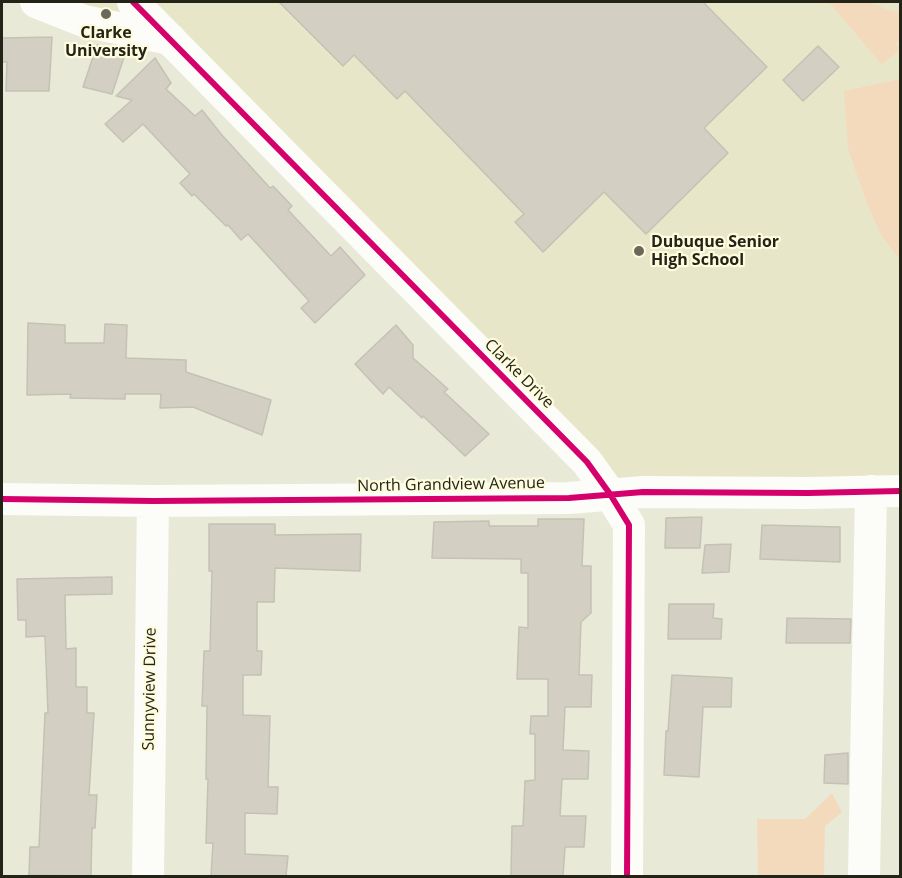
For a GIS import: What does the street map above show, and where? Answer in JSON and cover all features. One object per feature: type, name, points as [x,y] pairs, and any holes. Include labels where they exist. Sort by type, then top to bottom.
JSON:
[{"type":"street","points":[[36,2],[84,21],[170,39]]},
{"type":"street","name":"Clarke Drive","points":[[133,2],[587,462],[629,525],[627,876]]},
{"type":"street","points":[[864,876],[886,491]]},
{"type":"street","name":"North Grandview Avenue","points":[[2,499],[153,501],[569,498],[643,492],[886,491]]},
{"type":"street","name":"Sunnyview Drive","points":[[148,876],[153,501]]},
{"type":"shaded area","name":"Dubuque Senior High School","points":[[36,2],[900,2],[900,491],[621,497],[170,39]]},
{"type":"shaded area","points":[[829,2],[870,2],[888,10],[900,12],[900,42],[895,43],[900,49],[882,65]]},
{"type":"shaded area","points":[[900,79],[900,260],[881,235],[866,201],[848,149],[844,91]]},
{"type":"shaded area","points":[[832,793],[842,812],[825,826],[824,876],[758,876],[757,819],[805,819]]},
{"type":"building","points":[[279,2],[703,2],[767,67],[704,128],[728,153],[646,234],[604,192],[543,252],[515,222],[524,214],[405,91],[397,99],[354,55],[343,66]]},
{"type":"building","points":[[52,37],[49,91],[6,91],[7,62],[2,62],[2,38]]},
{"type":"building","points":[[97,45],[125,54],[112,94],[83,87]]},
{"type":"building","points":[[818,46],[839,67],[803,101],[783,80]]},
{"type":"building","points":[[155,58],[171,83],[166,89],[195,116],[202,110],[270,188],[273,186],[292,206],[288,210],[331,256],[340,247],[365,275],[315,323],[301,308],[309,301],[248,234],[241,240],[228,225],[226,226],[180,183],[190,174],[143,124],[123,142],[105,124],[132,100],[116,96]]},
{"type":"building","points":[[28,323],[65,325],[65,343],[104,343],[105,324],[127,325],[126,358],[186,360],[186,372],[271,400],[262,435],[193,407],[160,408],[161,394],[125,394],[125,399],[70,398],[71,394],[27,395]]},
{"type":"building","points":[[396,325],[413,345],[413,358],[448,389],[444,392],[489,434],[465,456],[389,387],[383,394],[355,364]]},
{"type":"building","points":[[702,517],[700,548],[665,548],[666,518]]},
{"type":"building","points":[[538,519],[584,519],[582,566],[591,566],[591,613],[581,622],[579,675],[592,675],[591,707],[565,707],[563,750],[589,751],[588,779],[562,779],[560,816],[586,816],[584,847],[565,847],[563,876],[511,876],[512,826],[523,826],[525,781],[535,780],[535,734],[530,734],[531,716],[548,716],[548,679],[517,679],[519,627],[528,628],[528,573],[521,573],[521,559],[432,558],[434,522],[489,521],[489,526],[538,526]]},
{"type":"building","points":[[209,524],[275,524],[275,535],[361,534],[360,571],[275,568],[274,602],[257,602],[257,651],[262,651],[261,675],[243,675],[243,715],[270,716],[268,787],[278,787],[277,814],[245,813],[245,854],[288,856],[286,876],[211,876],[213,843],[206,843],[207,706],[202,706],[204,651],[210,651],[212,571],[209,571]]},
{"type":"building","points":[[762,525],[840,527],[840,562],[760,559]]},
{"type":"building","points":[[731,544],[729,572],[702,573],[705,545]]},
{"type":"building","points":[[112,577],[112,594],[65,595],[66,649],[76,648],[76,687],[87,687],[87,713],[94,713],[89,795],[97,795],[95,828],[92,828],[91,876],[29,875],[30,847],[39,847],[45,713],[48,713],[45,636],[26,637],[26,620],[18,620],[17,579]]},
{"type":"building","points":[[669,604],[714,604],[713,618],[722,619],[721,639],[668,639]]},
{"type":"building","points":[[787,618],[851,619],[850,643],[786,643]]},
{"type":"building","points":[[672,675],[732,678],[731,707],[703,707],[699,777],[664,775]]},
{"type":"building","points":[[848,753],[848,784],[824,783],[825,755]]},
{"type":"cycle path","points":[[133,2],[587,462],[629,525],[627,876]]},
{"type":"cycle path","points":[[2,499],[153,501],[569,498],[643,492],[900,491]]},
{"type":"place","name":"Clarke University","points":[[106,14]]},
{"type":"place","name":"Dubuque Senior High School","points":[[639,251]]}]
